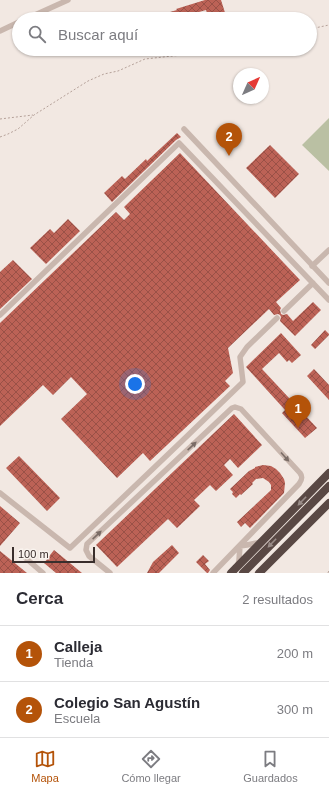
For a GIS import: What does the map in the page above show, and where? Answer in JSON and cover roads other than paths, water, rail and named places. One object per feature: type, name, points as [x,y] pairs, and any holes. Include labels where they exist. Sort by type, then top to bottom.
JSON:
[{"type":"highway","points":[[240,570],[262,542],[329,473]]},
{"type":"highway","points":[[231,573],[240,570],[329,486]]},
{"type":"highway","points":[[259,573],[329,503]]},
{"type":"highway","points":[[263,573],[294,538]]},
{"type":"street","points":[[41,12],[68,0]]},
{"type":"street","points":[[0,31],[12,25]]},
{"type":"street","points":[[184,129],[329,284]]},
{"type":"street","points":[[0,315],[179,143],[329,300]]},
{"type":"street","points":[[312,266],[329,250]]},
{"type":"street","points":[[284,311],[313,283]]},
{"type":"street","points":[[0,493],[70,548],[243,382],[240,357],[247,347],[277,318]]},
{"type":"street","points":[[110,573],[89,556],[86,550],[87,544],[232,408],[235,407],[241,409],[246,414],[302,476],[302,481],[213,573]]},
{"type":"street","points":[[240,546],[262,542]]},
{"type":"street","points":[[240,546],[240,570]]},
{"type":"street","points":[[22,555],[43,573]]},
{"type":"place","name":"Colegio San Agustín","points":[[229,156]]},
{"type":"place","name":"Calleja","points":[[298,428]]}]
